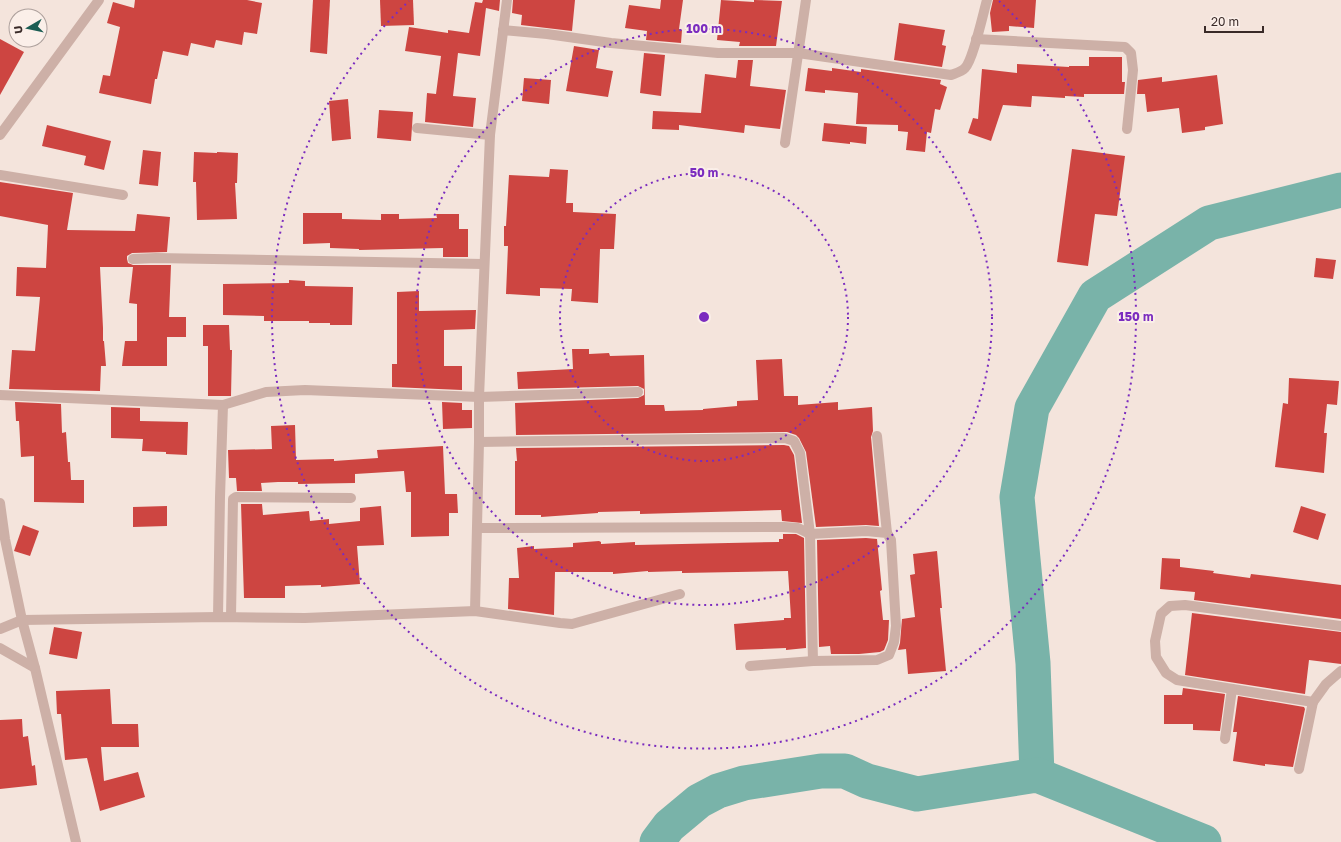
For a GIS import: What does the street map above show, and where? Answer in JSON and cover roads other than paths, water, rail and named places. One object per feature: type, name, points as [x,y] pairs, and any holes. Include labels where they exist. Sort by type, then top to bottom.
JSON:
[{"type":"street","points":[[0,135],[99,0]]},
{"type":"street","points":[[475,611],[480,442],[478,397],[483,264],[490,135],[507,0]]},
{"type":"street","points":[[785,143],[806,0]]},
{"type":"street","points":[[503,30],[547,34],[611,43],[718,53],[798,53],[951,75],[961,72],[966,67],[987,0]]},
{"type":"street","points":[[976,39],[1125,47],[1131,53],[1133,70],[1127,129]]},
{"type":"street","points":[[417,128],[490,135]]},
{"type":"street","points":[[0,175],[123,195]]},
{"type":"street","points":[[133,259],[156,258],[483,264]]},
{"type":"street","points":[[0,395],[223,406],[266,392],[305,390],[478,397],[638,392]]},
{"type":"street","points":[[218,617],[223,406]]},
{"type":"street","points":[[750,666],[813,661],[877,660],[889,655],[894,642],[896,626],[891,540],[887,533],[877,436]]},
{"type":"street","points":[[480,442],[785,438],[794,441],[800,453],[810,534],[813,661]]},
{"type":"street","points":[[231,617],[233,499],[236,497],[351,498]]},
{"type":"street","points":[[0,503],[5,539],[22,620],[35,668],[76,842]]},
{"type":"street","points":[[478,528],[784,527],[798,528],[810,534],[866,531],[887,533]]},
{"type":"street","points":[[0,629],[22,620],[218,617],[305,618],[475,611],[560,624],[572,624],[680,594]]},
{"type":"street","points":[[1312,702],[1177,680],[1166,673],[1156,657],[1155,641],[1161,614],[1170,606],[1185,605],[1341,626]]},
{"type":"street","points":[[0,648],[35,668]]},
{"type":"street","points":[[1299,769],[1312,702],[1326,684],[1341,671]]},
{"type":"street","points":[[1225,739],[1232,689]]},
{"type":"waterway","points":[[1037,775],[1033,663],[1017,497],[1032,408],[1095,296],[1209,223],[1341,190]]},
{"type":"waterway","points":[[657,842],[669,826],[699,801],[718,791],[744,783],[821,771],[845,771],[867,781],[917,794],[1037,775],[1204,842]]}]
